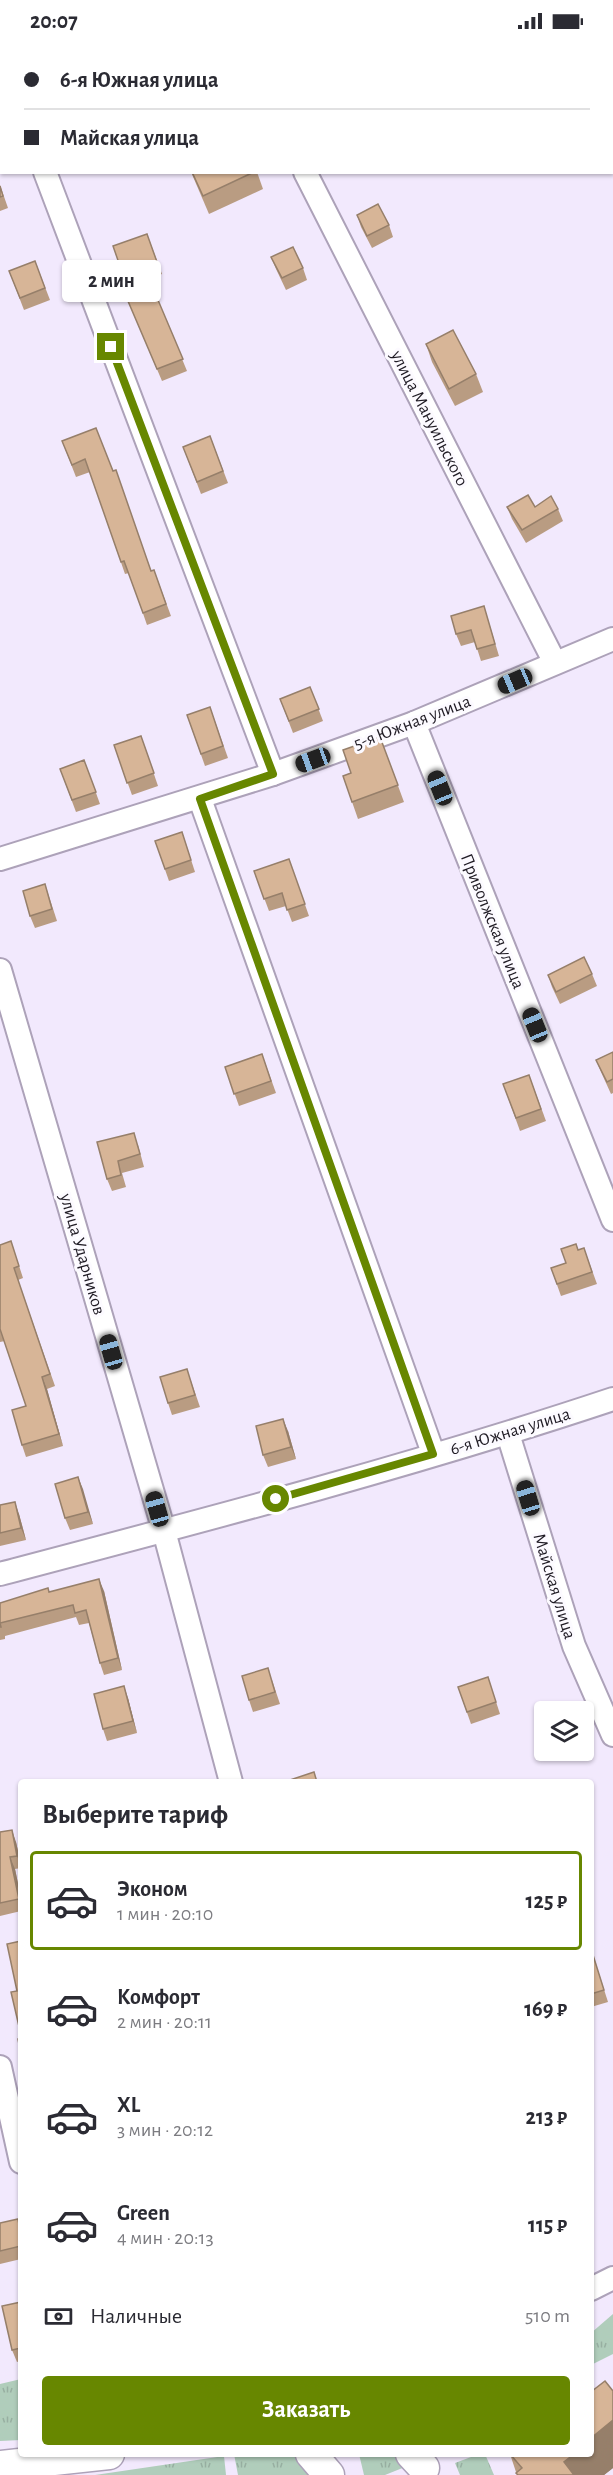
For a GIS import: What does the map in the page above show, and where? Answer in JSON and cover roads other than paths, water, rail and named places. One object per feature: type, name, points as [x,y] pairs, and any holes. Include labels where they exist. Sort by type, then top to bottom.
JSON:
[{"type":"main road","points":[[0,2451],[18,2450]]},
{"type":"main road","points":[[0,2466],[82,2457]]},
{"type":"main road","points":[[314,2457],[329,2475]]},
{"type":"main road","points":[[340,2475],[342,2457]]},
{"type":"street","points":[[46,174],[273,774]]},
{"type":"street","name":"улица Мануильского","points":[[306,174],[555,663]]},
{"type":"street","name":"5-я Южная улица","points":[[0,859],[200,799],[273,774],[414,723],[613,639]]},
{"type":"street","name":"Приволжская улица","points":[[414,723],[613,1220]]},
{"type":"street","points":[[200,799],[433,1454]]},
{"type":"street","name":"улица Ударников","points":[[0,970],[164,1531],[230,1779]]},
{"type":"street","name":"6-я Южная улица","points":[[0,1574],[164,1531],[508,1434],[613,1399]]},
{"type":"street","name":"Майская улица","points":[[508,1434],[574,1646],[613,1735]]},
{"type":"street","points":[[0,2067],[18,2148]]},
{"type":"street","points":[[594,2288],[613,2278]]},
{"type":"street","points":[[594,2304],[613,2295]]}]
